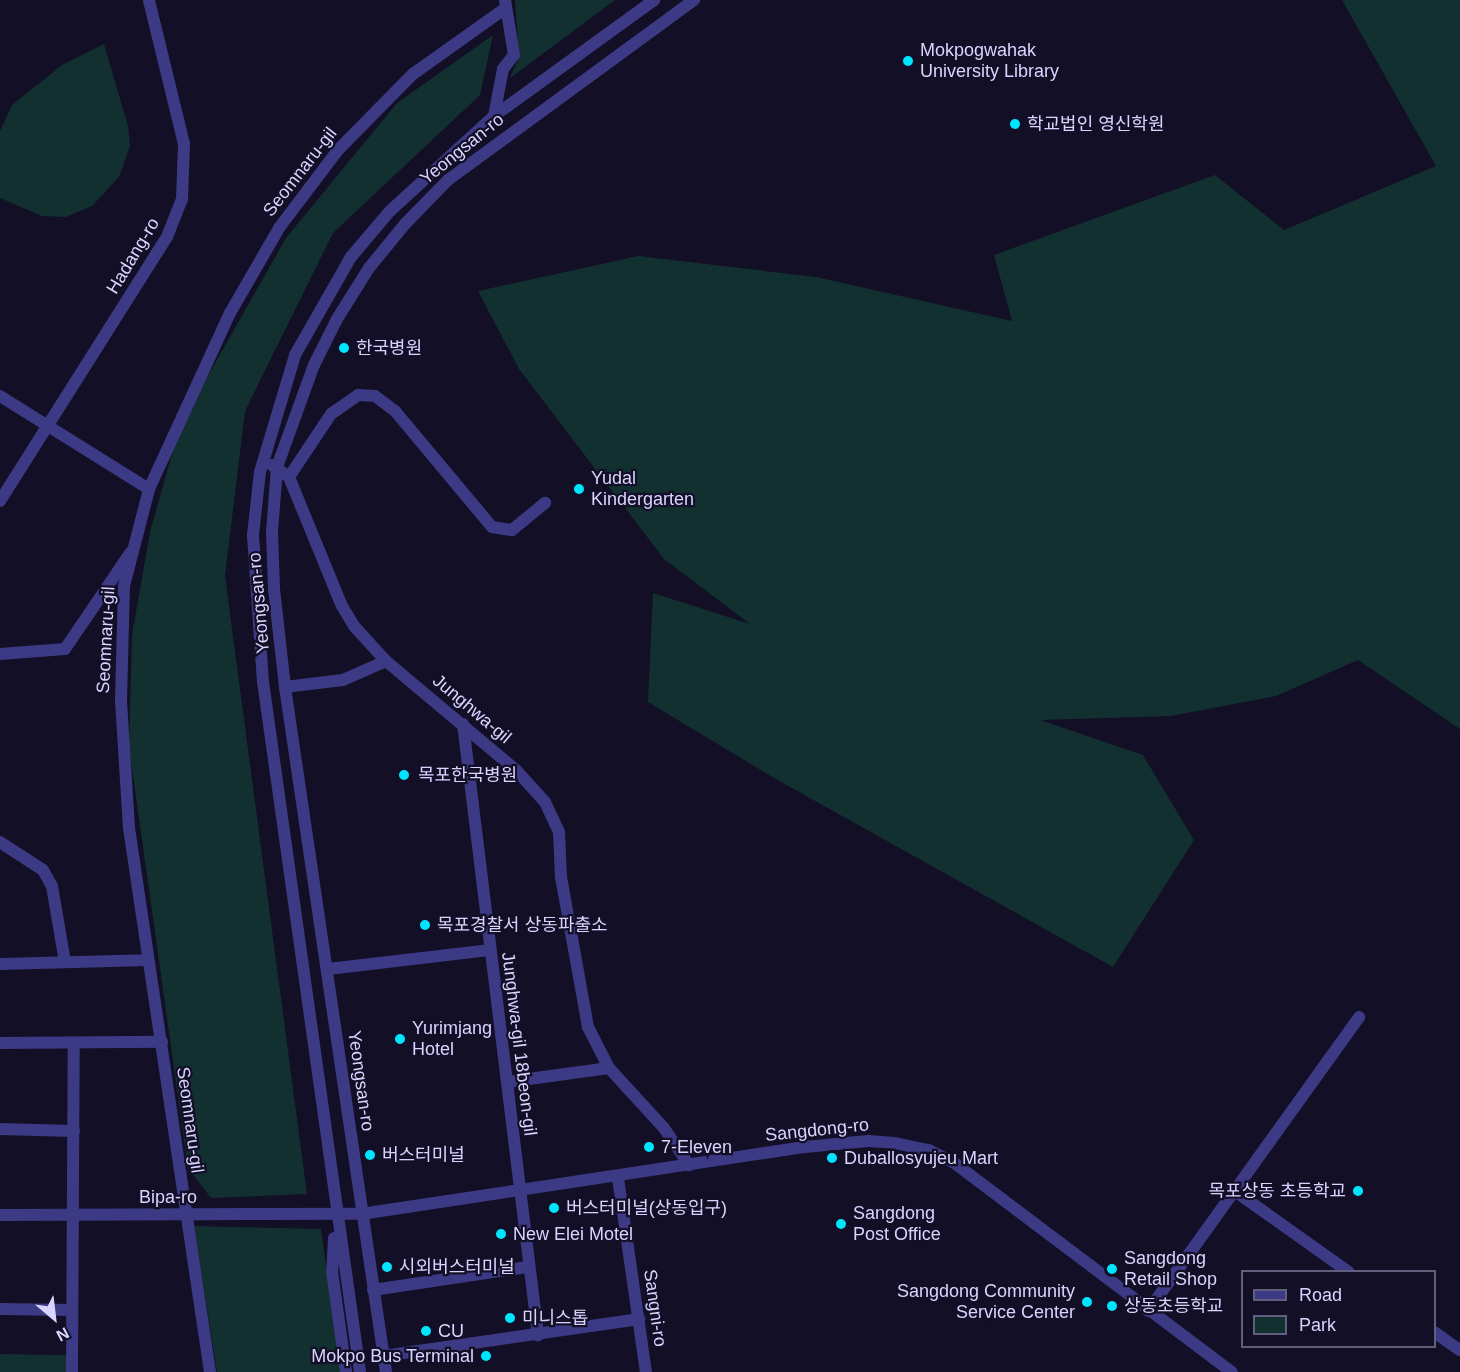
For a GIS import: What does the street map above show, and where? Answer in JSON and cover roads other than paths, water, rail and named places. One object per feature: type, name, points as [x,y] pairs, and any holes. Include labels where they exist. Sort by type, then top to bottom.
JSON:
[{"type":"street","name":"Hadang-ro","points":[[0,501],[167,237],[182,199],[184,144],[149,0]]},
{"type":"street","name":"Yeongsan-ro","points":[[360,1372],[336,1215],[263,682],[253,536],[254,499],[262,462],[295,355],[351,257],[398,204],[494,116],[654,0]]},
{"type":"street","name":"Yeongsan-ro","points":[[386,1372],[285,687],[274,589],[272,532],[277,467],[314,365],[338,319],[369,268],[405,224],[448,180],[694,0]]},
{"type":"street","points":[[494,116],[504,69],[514,55],[506,4]]},
{"type":"street","name":"Seomnaru-gil","points":[[210,1372],[129,828],[121,700],[124,586],[149,489],[230,313],[279,228],[338,150],[413,74],[506,4]]},
{"type":"street","points":[[289,477],[332,414],[358,395],[375,396],[395,411],[492,527],[512,530],[545,503]]},
{"type":"street","points":[[0,396],[149,489]]},
{"type":"street","name":"Junghwa-gil","points":[[262,462],[277,467],[289,477],[342,606],[354,626],[386,661],[537,789],[559,832],[561,877],[579,995],[588,1027],[609,1068],[664,1128],[689,1165]]},
{"type":"street","points":[[0,654],[65,649],[136,546]]},
{"type":"street","points":[[285,687],[343,680],[386,661]]},
{"type":"street","name":"Junghwa-gil 18beon-gil","points":[[463,724],[527,1267],[538,1335]]},
{"type":"street","points":[[0,842],[43,870],[52,886],[65,962]]},
{"type":"street","points":[[328,969],[489,950]]},
{"type":"street","points":[[0,964],[148,960]]},
{"type":"street","points":[[1148,1311],[1232,1189],[1359,1017]]},
{"type":"street","points":[[0,1043],[162,1042]]},
{"type":"street","points":[[72,1372],[74,1044]]},
{"type":"street","points":[[507,1082],[609,1068]]},
{"type":"street","points":[[0,1129],[74,1131]]},
{"type":"street","name":"Sangdong-ro","points":[[336,1215],[361,1214],[868,1141],[929,1150],[953,1162],[1036,1221],[1148,1311],[1232,1372]]},
{"type":"street","name":"Sangni-ro","points":[[618,1178],[646,1372]]},
{"type":"street","points":[[1232,1189],[1346,1270]]},
{"type":"street","name":"Bipa-ro","points":[[0,1215],[336,1215]]},
{"type":"street","points":[[336,1215],[332,1271],[346,1372]]},
{"type":"street","points":[[373,1290],[527,1267]]},
{"type":"street","points":[[0,1309],[72,1310]]},
{"type":"street","points":[[383,1356],[639,1319]]},
{"type":"street","points":[[1436,1333],[1460,1350]]},
{"type":"place","name":"Mokpogwahak University Library","points":[[908,61]]},
{"type":"place","name":"학교법인 영신학원","points":[[1015,124]]},
{"type":"place","name":"한국병원","points":[[344,348]]},
{"type":"place","name":"Yudal Kindergarten","points":[[579,489]]},
{"type":"place","name":"목포한국병원","points":[[404,775]]},
{"type":"place","name":"목포경찰서 상동파출소","points":[[425,925]]},
{"type":"place","name":"Yurimjang Hotel","points":[[400,1039]]},
{"type":"place","name":"7-Eleven","points":[[649,1147]]},
{"type":"place","name":"버스터미널","points":[[370,1155]]},
{"type":"place","name":"Duballosyujeu Mart","points":[[832,1158]]},
{"type":"place","name":"목포상동 초등학교","points":[[1358,1191]]},
{"type":"place","name":"버스터미널(상동입구)","points":[[554,1208]]},
{"type":"place","name":"Sangdong Post Office","points":[[841,1224]]},
{"type":"place","name":"New Elei Motel","points":[[501,1234]]},
{"type":"place","name":"시외버스터미널","points":[[387,1267]]},
{"type":"place","name":"Sangdong Retail Shop","points":[[1112,1269]]},
{"type":"place","name":"Sangdong Community Service Center","points":[[1087,1302]]},
{"type":"place","name":"상동초등학교","points":[[1112,1306]]},
{"type":"place","name":"미니스톱","points":[[510,1318]]},
{"type":"place","name":"CU","points":[[426,1331]]},
{"type":"place","name":"Mokpo Bus Terminal","points":[[486,1356]]}]
